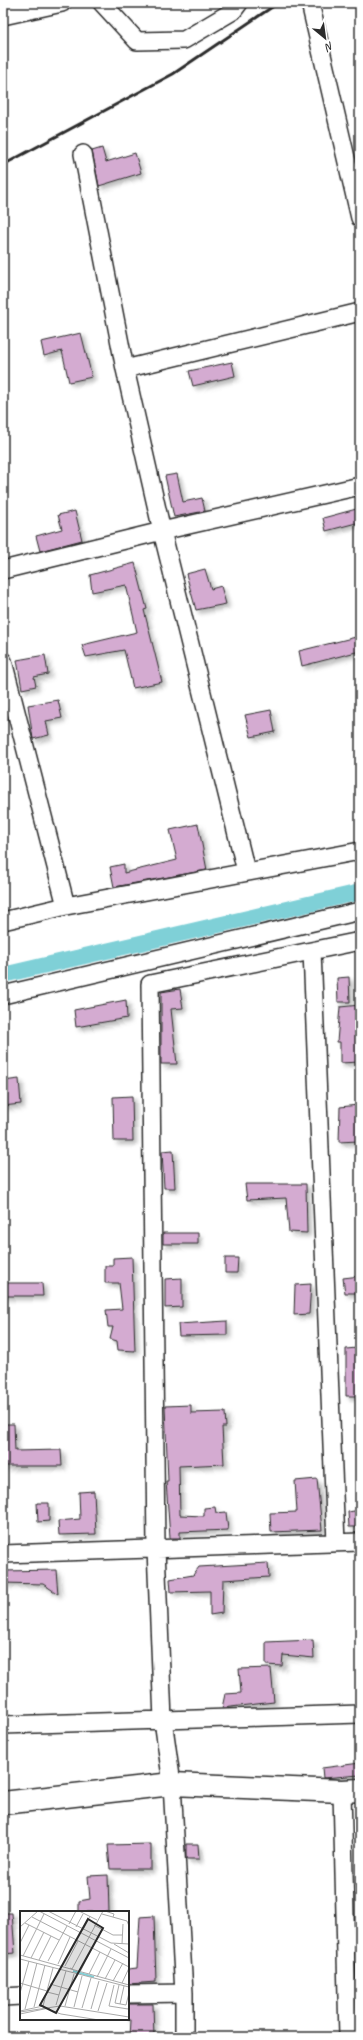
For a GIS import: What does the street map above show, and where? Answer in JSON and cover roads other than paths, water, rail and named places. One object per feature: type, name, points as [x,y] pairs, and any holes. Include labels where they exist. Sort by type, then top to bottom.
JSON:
[{"type":"street","points":[[3,16],[62,3]]},
{"type":"street","points":[[102,3],[137,41],[184,40],[233,11],[239,3]]},
{"type":"street","points":[[310,3],[360,218]]},
{"type":"street","points":[[83,154],[126,369],[162,531],[246,871]]},
{"type":"street","points":[[126,369],[360,312]]},
{"type":"street","points":[[3,570],[162,531],[360,486]]},
{"type":"street","points":[[3,661],[66,906]]},
{"type":"street","points":[[3,921],[66,906],[246,871],[360,851]]},
{"type":"street","points":[[3,995],[360,911]]},
{"type":"street","points":[[184,2037],[184,1993],[172,1784],[162,1720],[156,1549],[150,984],[360,941]]},
{"type":"street","points":[[312,951],[336,1542]]},
{"type":"street","points":[[3,1554],[360,1542]]},
{"type":"street","points":[[3,1725],[360,1714]]},
{"type":"street","points":[[3,1803],[172,1784],[351,1790],[348,2037]]},
{"type":"street","points":[[129,1994],[184,1993]]},
{"type":"street","points":[[3,1997],[20,1996]]},
{"type":"waterway","points":[[3,975],[360,892]]},
{"type":"railway","points":[[3,165],[173,74],[278,3]]}]
